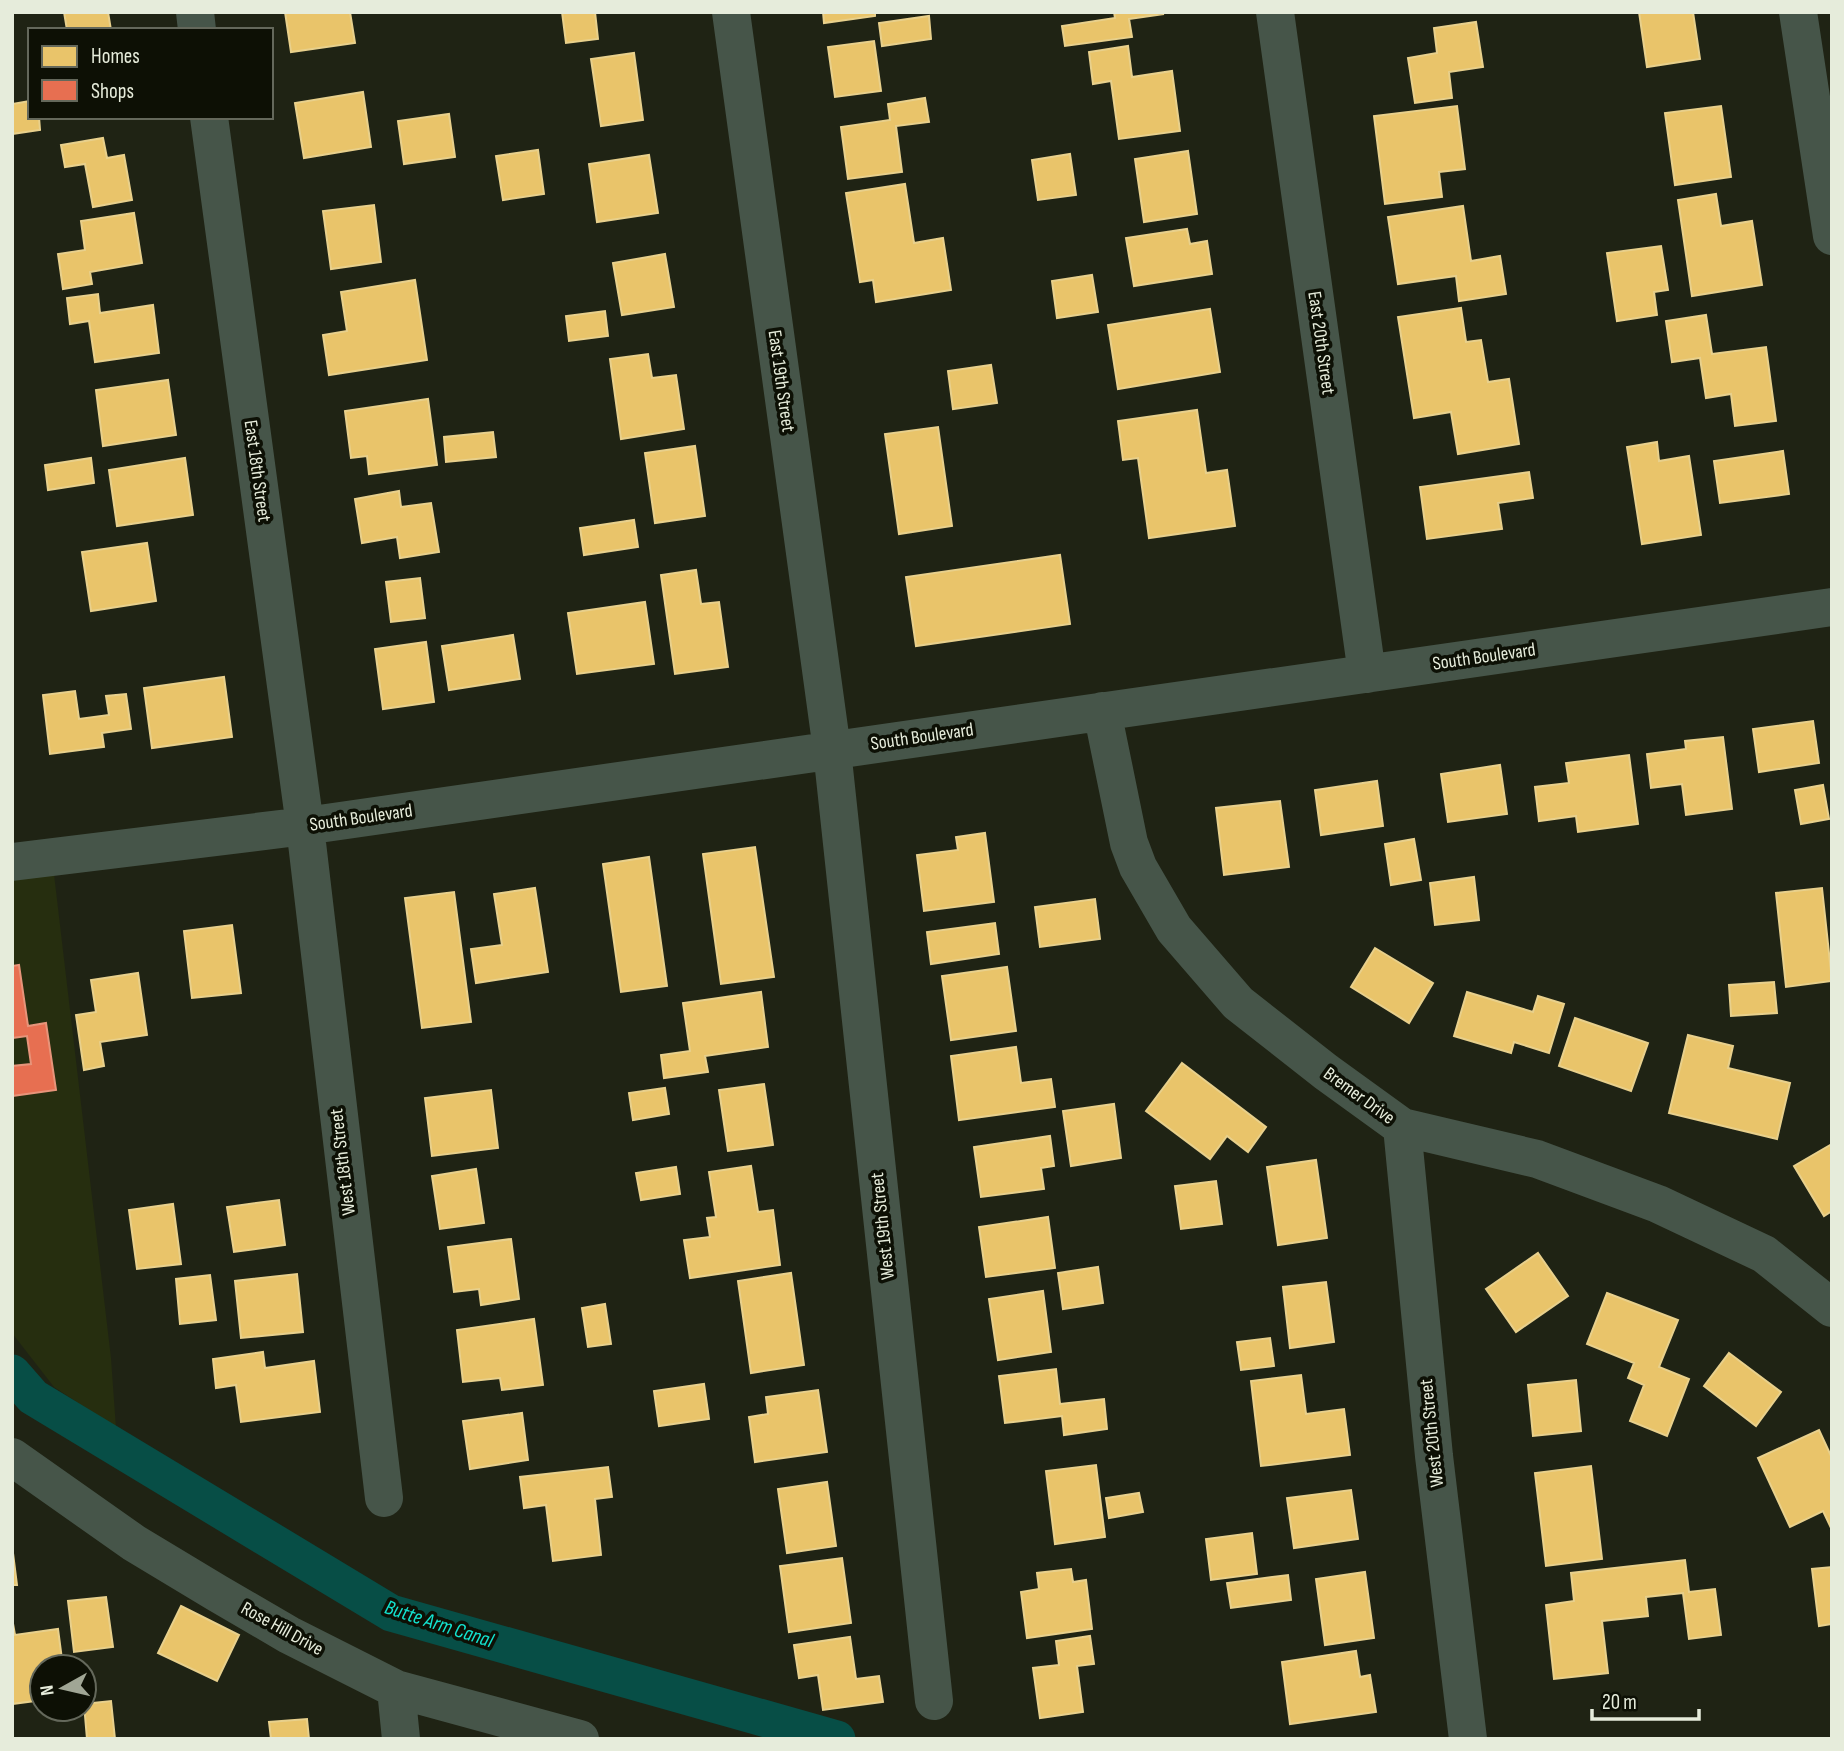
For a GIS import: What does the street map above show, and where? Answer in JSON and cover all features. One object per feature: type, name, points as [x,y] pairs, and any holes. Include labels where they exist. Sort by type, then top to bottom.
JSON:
[{"type":"street","name":"East 19th Street","points":[[731,12],[832,750]]},
{"type":"street","name":"East 20th Street","points":[[1275,12],[1367,674]]},
{"type":"street","points":[[1798,12],[1832,236]]},
{"type":"street","name":"East 18th Street","points":[[209,119],[305,826]]},
{"type":"street","name":"South Boulevard","points":[[12,862],[305,826],[1832,607]]},
{"type":"street","name":"Bremer Drive","points":[[1102,711],[1129,843],[1138,867],[1174,929],[1238,1003],[1402,1127],[1537,1159],[1658,1203],[1763,1254],[1832,1308]]},
{"type":"street","name":"West 19th Street","points":[[832,750],[934,1701]]},
{"type":"street","name":"West 18th Street","points":[[305,826],[384,1498]]},
{"type":"street","name":"West 20th Street","points":[[1402,1127],[1434,1456],[1468,1739]]},
{"type":"street","name":"Rose Hill Drive","points":[[12,1457],[134,1543],[205,1586],[289,1634],[396,1689],[580,1739]]},
{"type":"street","points":[[396,1689],[401,1739]]},
{"type":"shaded area","points":[[52,857],[111,1358],[116,1428],[54,1387],[12,1333],[12,862]]},
{"type":"building: Homes","points":[[64,12],[108,12],[111,28],[67,28]]},
{"type":"building: Homes","points":[[285,12],[350,12],[355,43],[291,52]]},
{"type":"building: Homes","points":[[562,12],[595,12],[598,39],[566,43]]},
{"type":"building: Homes","points":[[823,12],[875,12],[875,16],[824,23]]},
{"type":"building: Homes","points":[[1114,12],[1164,14],[1129,19],[1132,37],[1065,46],[1062,26],[1115,18]]},
{"type":"building: Homes","points":[[1639,12],[1693,12],[1700,59],[1647,67]]},
{"type":"building: Homes","points":[[929,16],[931,39],[882,46],[879,23]]},
{"type":"building: Homes","points":[[1476,22],[1483,67],[1449,72],[1452,98],[1415,103],[1408,58],[1437,53],[1434,28]]},
{"type":"building: Homes","points":[[874,41],[881,91],[835,97],[828,47]]},
{"type":"building: Homes","points":[[1128,46],[1132,77],[1172,71],[1180,131],[1119,139],[1111,81],[1093,84],[1089,52]]},
{"type":"building: Homes","points":[[634,53],[643,120],[601,126],[591,59]]},
{"type":"building: Homes","points":[[363,92],[371,147],[304,158],[295,103]]},
{"type":"building: Homes","points":[[925,98],[929,122],[896,126],[902,172],[848,179],[841,127],[890,120],[888,104]]},
{"type":"building: Homes","points":[[28,101],[28,119],[39,119],[40,130],[12,134],[12,104]]},
{"type":"building: Homes","points":[[1457,106],[1465,169],[1439,172],[1442,197],[1385,204],[1374,116]]},
{"type":"building: Homes","points":[[1721,106],[1731,177],[1675,185],[1665,113]]},
{"type":"building: Homes","points":[[449,114],[455,157],[404,164],[398,121]]},
{"type":"building: Homes","points":[[103,138],[107,158],[124,155],[132,200],[93,207],[85,164],[65,167],[61,145]]},
{"type":"building: Homes","points":[[538,150],[544,194],[503,200],[496,156]]},
{"type":"building: Homes","points":[[1188,151],[1197,214],[1144,222],[1135,159]]},
{"type":"building: Homes","points":[[1070,154],[1076,195],[1038,200],[1032,160]]},
{"type":"building: Homes","points":[[649,155],[658,213],[597,222],[589,164]]},
{"type":"building: Homes","points":[[905,184],[914,243],[943,238],[951,290],[876,302],[873,280],[860,282],[846,193]]},
{"type":"building: Homes","points":[[1716,194],[1721,226],[1752,221],[1762,285],[1692,296],[1678,200]]},
{"type":"building: Homes","points":[[374,205],[381,262],[331,269],[323,211]]},
{"type":"building: Homes","points":[[1463,206],[1471,261],[1500,256],[1506,294],[1459,301],[1456,276],[1398,284],[1388,217]]},
{"type":"building: Homes","points":[[134,213],[142,263],[90,272],[92,284],[63,289],[58,254],[85,250],[81,221]]},
{"type":"building: Homes","points":[[1187,229],[1190,244],[1207,241],[1212,274],[1134,286],[1126,238]]},
{"type":"building: Homes","points":[[1661,246],[1668,290],[1654,292],[1657,315],[1617,321],[1607,253]]},
{"type":"building: Homes","points":[[665,254],[674,307],[622,315],[613,263]]},
{"type":"building: Homes","points":[[1092,275],[1098,312],[1057,318],[1052,281]]},
{"type":"building: Homes","points":[[415,280],[427,360],[329,375],[323,335],[347,331],[341,292]]},
{"type":"building: Homes","points":[[98,294],[100,313],[153,305],[159,353],[95,362],[89,321],[70,324],[67,298]]},
{"type":"building: Homes","points":[[1461,308],[1466,342],[1481,340],[1488,382],[1509,379],[1519,444],[1458,454],[1451,412],[1414,418],[1398,317]]},
{"type":"building: Homes","points":[[1210,309],[1220,372],[1118,389],[1108,325]]},
{"type":"building: Homes","points":[[605,311],[608,336],[569,341],[566,316]]},
{"type":"building: Homes","points":[[1706,315],[1712,354],[1766,347],[1776,421],[1735,426],[1731,394],[1706,398],[1700,358],[1672,362],[1666,321]]},
{"type":"building: Homes","points":[[648,354],[652,378],[676,375],[684,429],[621,439],[610,359]]},
{"type":"building: Homes","points":[[991,365],[997,403],[953,409],[948,371]]},
{"type":"building: Homes","points":[[168,380],[176,435],[103,446],[96,390]]},
{"type":"building: Homes","points":[[428,399],[437,465],[369,474],[367,456],[351,458],[345,411]]},
{"type":"building: Homes","points":[[1197,410],[1206,473],[1227,470],[1235,526],[1149,538],[1138,458],[1123,460],[1118,421]]},
{"type":"building: Homes","points":[[938,427],[952,526],[899,534],[885,434]]},
{"type":"building: Homes","points":[[493,432],[496,457],[446,462],[444,437]]},
{"type":"building: Homes","points":[[1657,442],[1659,461],[1689,456],[1701,535],[1642,544],[1627,447]]},
{"type":"building: Homes","points":[[695,446],[705,516],[655,523],[645,453]]},
{"type":"building: Homes","points":[[1783,451],[1789,494],[1720,503],[1714,461]]},
{"type":"building: Homes","points":[[91,458],[94,483],[48,490],[45,465]]},
{"type":"building: Homes","points":[[185,458],[193,515],[117,526],[109,470]]},
{"type":"building: Homes","points":[[1529,472],[1533,498],[1498,503],[1502,529],[1427,539],[1420,487]]},
{"type":"building: Homes","points":[[399,491],[401,507],[431,503],[439,552],[400,558],[397,537],[362,543],[355,499]]},
{"type":"building: Homes","points":[[634,520],[638,547],[584,555],[580,528]]},
{"type":"building: Homes","points":[[147,543],[156,601],[91,611],[82,552]]},
{"type":"building: Homes","points":[[1060,555],[1070,624],[916,646],[906,577]]},
{"type":"building: Homes","points":[[696,570],[701,604],[719,602],[728,667],[675,674],[661,575]]},
{"type":"building: Homes","points":[[420,578],[425,618],[391,622],[386,582]]},
{"type":"building: Homes","points":[[645,602],[654,664],[577,674],[568,613]]},
{"type":"building: Homes","points":[[513,635],[520,679],[449,690],[442,646]]},
{"type":"building: Homes","points":[[426,642],[434,702],[383,709],[375,649]]},
{"type":"building: Homes","points":[[224,677],[232,737],[152,748],[144,688]]},
{"type":"building: Homes","points":[[75,691],[79,719],[109,715],[106,696],[126,694],[131,729],[102,733],[104,747],[50,754],[43,695]]},
{"type":"building: Homes","points":[[1813,721],[1819,763],[1759,772],[1753,729]]},
{"type":"building: Homes","points":[[1723,737],[1732,809],[1686,815],[1682,784],[1651,788],[1647,754],[1686,749],[1685,741]]},
{"type":"building: Homes","points":[[1629,755],[1638,824],[1578,832],[1576,816],[1539,821],[1535,787],[1569,783],[1566,763]]},
{"type":"building: Homes","points":[[1500,765],[1507,814],[1448,822],[1441,774]]},
{"type":"building: Homes","points":[[1377,781],[1383,826],[1321,835],[1315,790]]},
{"type":"building: Homes","points":[[1823,785],[1829,819],[1801,824],[1795,790]]},
{"type":"building: Homes","points":[[1280,801],[1289,867],[1224,875],[1216,808]]},
{"type":"building: Homes","points":[[985,833],[994,902],[924,911],[917,855],[958,850],[956,837]]},
{"type":"building: Homes","points":[[1414,839],[1421,880],[1391,885],[1385,844]]},
{"type":"building: Homes","points":[[755,847],[774,977],[721,984],[703,854]]},
{"type":"building: Homes","points":[[649,857],[667,986],[621,992],[603,864]]},
{"type":"building: Homes","points":[[1474,877],[1479,920],[1435,925],[1430,883]]},
{"type":"building: Homes","points":[[535,888],[548,972],[476,983],[471,949],[502,945],[494,894]]},
{"type":"building: Homes","points":[[1822,888],[1832,981],[1786,987],[1776,893]]},
{"type":"building: Homes","points":[[454,892],[471,1022],[422,1028],[405,898]]},
{"type":"building: Homes","points":[[1095,899],[1100,939],[1040,947],[1035,907]]},
{"type":"building: Homes","points":[[995,923],[999,954],[931,964],[927,932]]},
{"type":"building: Homes","points":[[232,925],[241,993],[192,998],[184,931]]},
{"type":"building: Homes","points":[[1375,948],[1433,983],[1409,1023],[1351,987]]},
{"type":"building: Homes","points":[[1007,967],[1016,1031],[951,1040],[942,976]]},
{"type":"building: Homes","points":[[138,973],[147,1035],[100,1042],[104,1066],[84,1070],[76,1015],[96,1012],[91,980]]},
{"type":"building: Homes","points":[[1774,982],[1777,1013],[1731,1016],[1729,985]]},
{"type":"building: Homes","points":[[761,992],[768,1047],[705,1056],[708,1072],[664,1078],[661,1055],[690,1051],[683,1003]]},
{"type":"building: Homes","points":[[1467,992],[1533,1012],[1538,996],[1564,1004],[1549,1053],[1514,1042],[1511,1053],[1454,1036]]},
{"type":"building: Homes","points":[[1575,1018],[1648,1043],[1631,1091],[1559,1066]]},
{"type":"building: Homes","points":[[1688,1035],[1733,1046],[1728,1068],[1790,1083],[1777,1139],[1669,1113]]},
{"type":"building: Homes","points":[[1016,1047],[1021,1083],[1051,1079],[1055,1107],[959,1120],[951,1056]]},
{"type":"building: Homes","points":[[1182,1063],[1266,1127],[1248,1152],[1227,1136],[1210,1159],[1146,1111]]},
{"type":"building: Homes","points":[[764,1084],[773,1145],[728,1151],[719,1090]]},
{"type":"building: Homes","points":[[665,1088],[669,1114],[633,1120],[629,1093]]},
{"type":"building: Homes","points":[[491,1090],[498,1148],[432,1156],[425,1098]]},
{"type":"building: Homes","points":[[1114,1104],[1121,1158],[1071,1166],[1063,1111]]},
{"type":"building: Homes","points":[[1050,1136],[1054,1166],[1041,1168],[1044,1189],[981,1197],[974,1147]]},
{"type":"building: Homes","points":[[1832,1144],[1832,1211],[1824,1216],[1794,1166]]},
{"type":"building: Homes","points":[[1316,1160],[1327,1238],[1278,1245],[1267,1167]]},
{"type":"building: Homes","points":[[751,1166],[758,1212],[773,1210],[780,1265],[690,1278],[684,1240],[710,1237],[707,1218],[716,1217],[709,1172]]},
{"type":"building: Homes","points":[[676,1167],[680,1194],[641,1200],[636,1173]]},
{"type":"building: Homes","points":[[476,1169],[484,1223],[440,1229],[432,1176]]},
{"type":"building: Homes","points":[[1216,1181],[1222,1224],[1181,1229],[1175,1186]]},
{"type":"building: Homes","points":[[279,1200],[285,1245],[234,1252],[227,1207]]},
{"type":"building: Homes","points":[[173,1204],[181,1264],[137,1269],[129,1210]]},
{"type":"building: Homes","points":[[1048,1217],[1055,1268],[986,1277],[979,1227]]},
{"type":"building: Homes","points":[[511,1239],[519,1299],[481,1305],[479,1289],[454,1292],[448,1247]]},
{"type":"building: Homes","points":[[1538,1253],[1568,1296],[1516,1332],[1486,1289]]},
{"type":"building: Homes","points":[[1098,1267],[1103,1303],[1063,1309],[1058,1273]]},
{"type":"building: Homes","points":[[791,1273],[804,1365],[751,1373],[738,1281]]},
{"type":"building: Homes","points":[[297,1274],[303,1332],[241,1338],[235,1281]]},
{"type":"building: Homes","points":[[210,1275],[216,1320],[180,1324],[176,1279]]},
{"type":"building: Homes","points":[[1326,1282],[1334,1342],[1290,1348],[1283,1287]]},
{"type":"building: Homes","points":[[1043,1291],[1051,1352],[998,1360],[989,1299]]},
{"type":"building: Homes","points":[[1607,1293],[1678,1320],[1659,1367],[1689,1379],[1667,1436],[1630,1421],[1644,1385],[1628,1378],[1634,1363],[1587,1344]]},
{"type":"building: Homes","points":[[605,1304],[611,1344],[588,1347],[582,1308]]},
{"type":"building: Homes","points":[[534,1319],[543,1385],[502,1390],[500,1378],[463,1382],[457,1330]]},
{"type":"building: Homes","points":[[1270,1338],[1274,1366],[1241,1370],[1237,1342]]},
{"type":"building: Homes","points":[[263,1352],[265,1368],[314,1361],[320,1412],[241,1422],[236,1385],[216,1388],[213,1359]]},
{"type":"building: Homes","points":[[1729,1353],[1781,1392],[1756,1426],[1704,1386]]},
{"type":"building: Homes","points":[[1056,1369],[1060,1404],[1104,1399],[1107,1429],[1064,1435],[1062,1416],[1005,1423],[999,1376]]},
{"type":"building: Homes","points":[[1301,1375],[1306,1414],[1344,1409],[1350,1455],[1261,1466],[1251,1381]]},
{"type":"building: Homes","points":[[1576,1380],[1581,1431],[1533,1436],[1528,1385]]},
{"type":"building: Homes","points":[[704,1384],[709,1419],[659,1426],[654,1391]]},
{"type":"building: Homes","points":[[818,1390],[827,1452],[755,1462],[749,1417],[768,1414],[766,1397]]},
{"type":"building: Homes","points":[[522,1413],[528,1460],[470,1469],[463,1421]]},
{"type":"building: Homes","points":[[1819,1430],[1832,1458],[1832,1530],[1823,1511],[1790,1527],[1758,1458]]},
{"type":"building: Homes","points":[[1096,1465],[1105,1537],[1055,1544],[1046,1471]]},
{"type":"building: Homes","points":[[1591,1466],[1602,1559],[1546,1566],[1535,1473]]},
{"type":"building: Homes","points":[[608,1467],[612,1497],[595,1499],[601,1555],[553,1561],[546,1505],[524,1508],[520,1477]]},
{"type":"building: Homes","points":[[827,1482],[836,1546],[787,1553],[778,1489]]},
{"type":"building: Homes","points":[[1351,1490],[1358,1539],[1294,1548],[1287,1498]]},
{"type":"building: Homes","points":[[1139,1493],[1143,1512],[1109,1518],[1106,1498]]},
{"type":"building: Homes","points":[[1252,1533],[1257,1574],[1211,1580],[1206,1539]]},
{"type":"building: Homes","points":[[12,1545],[17,1585],[12,1585]]},
{"type":"building: Homes","points":[[842,1558],[851,1623],[789,1632],[780,1566]]},
{"type":"building: Homes","points":[[1685,1560],[1689,1592],[1715,1589],[1721,1635],[1689,1639],[1683,1593],[1646,1597],[1648,1616],[1602,1621],[1608,1673],[1554,1679],[1546,1605],[1574,1601],[1571,1573]]},
{"type":"building: Homes","points":[[1832,1567],[1832,1624],[1819,1626],[1812,1569]]},
{"type":"building: Homes","points":[[1071,1569],[1073,1582],[1086,1580],[1092,1629],[1027,1638],[1021,1592],[1039,1589],[1037,1573]]},
{"type":"building: Homes","points":[[1365,1572],[1374,1638],[1325,1645],[1316,1579]]},
{"type":"building: Homes","points":[[1288,1575],[1291,1600],[1231,1608],[1227,1583]]},
{"type":"building: Homes","points":[[106,1597],[113,1647],[74,1652],[68,1601]]},
{"type":"building: Homes","points":[[181,1606],[239,1635],[217,1681],[158,1653]]},
{"type":"building: Homes","points":[[12,1618],[15,1635],[58,1629],[61,1653],[28,1653],[28,1702],[12,1704]]},
{"type":"building: Homes","points":[[1090,1636],[1094,1664],[1077,1666],[1083,1712],[1040,1718],[1033,1668],[1059,1665],[1056,1641]]},
{"type":"building: Homes","points":[[850,1637],[856,1679],[879,1676],[883,1702],[823,1710],[818,1675],[799,1678],[794,1645]]},
{"type":"building: Homes","points":[[1356,1651],[1360,1677],[1370,1675],[1376,1712],[1290,1724],[1282,1662]]},
{"type":"building: Homes","points":[[111,1701],[115,1739],[87,1739],[86,1723],[98,1723],[98,1702]]},
{"type":"building: Homes","points":[[307,1719],[309,1739],[271,1739],[269,1722]]},
{"type":"building: Shops","points":[[19,965],[28,1026],[46,1023],[56,1090],[12,1096],[12,1066],[31,1064],[27,1036],[12,1038],[12,966]]},
{"type":"waterway","name":"Butte Arm Canal","points":[[12,1373],[33,1397],[391,1613],[837,1739]]}]
